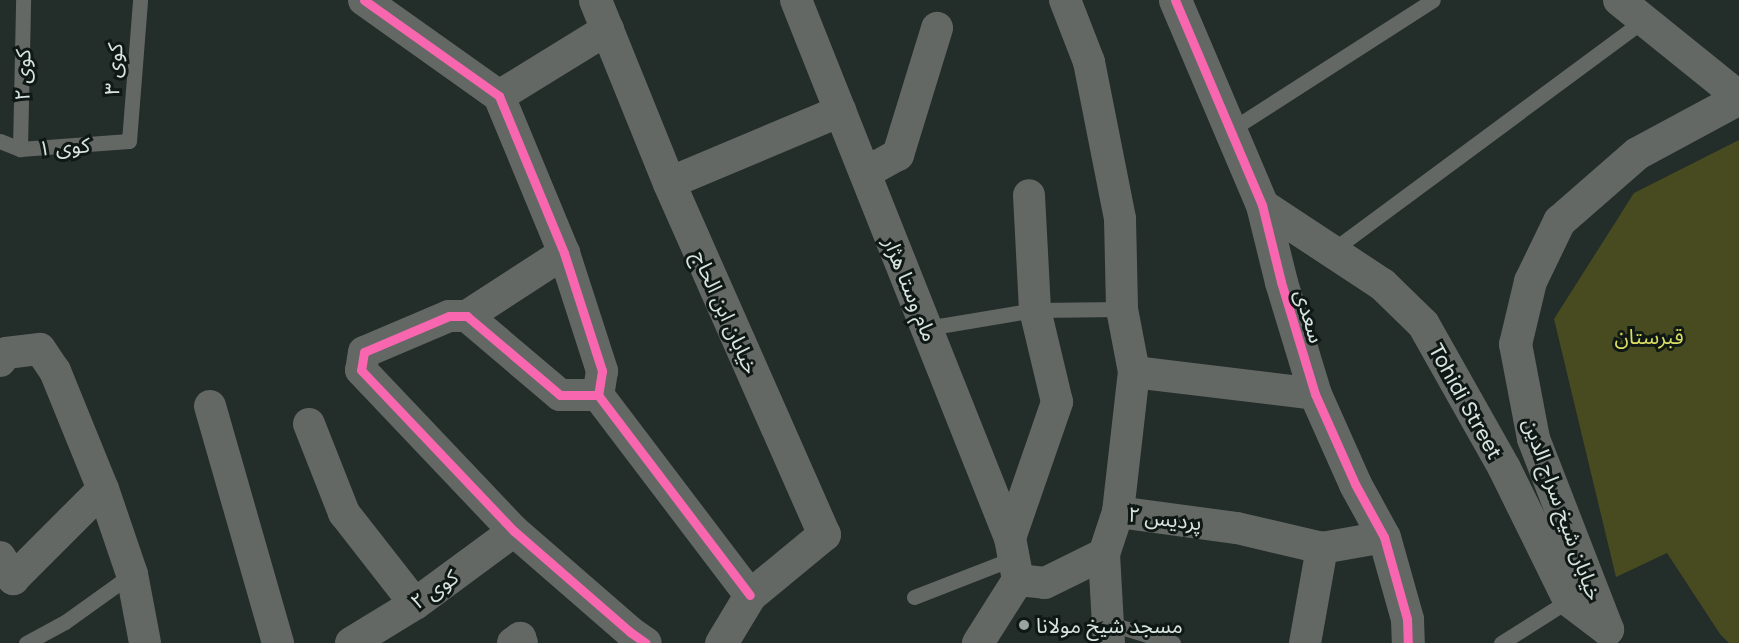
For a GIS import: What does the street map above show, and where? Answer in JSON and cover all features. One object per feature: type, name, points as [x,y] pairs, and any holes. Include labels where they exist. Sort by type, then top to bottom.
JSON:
[{"type":"street","points":[[364,0],[499,96],[564,254],[602,371],[598,395],[750,595],[721,643]]},
{"type":"street","name":"خیابان ابن الحاج","points":[[595,0],[669,183],[824,534],[750,595]]},
{"type":"street","name":"مام وستا هژار","points":[[796,0],[927,328],[1014,559]]},
{"type":"street","points":[[1065,0],[1089,62],[1120,219],[1122,309],[1134,372],[1118,512]]},
{"type":"street","name":"سعدی","points":[[1174,0],[1262,205],[1281,282],[1315,394],[1355,484],[1384,537],[1407,620],[1408,643]]},
{"type":"street","points":[[1619,0],[1739,97]]},
{"type":"street","points":[[865,173],[898,155],[937,28]]},
{"type":"street","points":[[499,96],[608,30]]},
{"type":"street","name":"خیابان شیخ سراج الدین","points":[[1612,636],[1533,438],[1515,344],[1517,334],[1530,281],[1560,221],[1637,153],[1739,97]]},
{"type":"street","points":[[669,183],[840,111]]},
{"type":"street","points":[[978,643],[1014,559],[1057,402],[1035,310],[1029,195]]},
{"type":"street","name":"Tohidi Street","points":[[1262,205],[1382,284],[1423,324],[1504,468],[1569,600],[1612,636]]},
{"type":"street","points":[[564,254],[467,316],[449,316],[364,352],[361,370],[514,531],[635,639]]},
{"type":"street","points":[[467,316],[560,395],[598,395]]},
{"type":"street","points":[[2,354],[40,349],[55,371],[103,489],[132,574],[145,643]]},
{"type":"street","points":[[1134,372],[1315,394]]},
{"type":"street","points":[[210,406],[278,643]]},
{"type":"street","points":[[309,424],[344,513],[415,604]]},
{"type":"street","points":[[0,557],[13,579],[103,489]]},
{"type":"street","name":"پردیس ۲","points":[[1104,554],[1118,512],[1237,528],[1322,548],[1384,537]]},
{"type":"street","name":"کوی ۲","points":[[351,643],[415,604],[514,531]]},
{"type":"street","points":[[1305,643],[1322,548]]},
{"type":"street","points":[[1014,559],[1045,583],[1104,554],[1109,633]]},
{"type":"street","points":[[513,643],[520,638],[522,643]]},
{"type":"lane","name":"کوی ۲","points":[[20,149],[23,0]]},
{"type":"lane","name":"کوی ۳","points":[[129,141],[140,0]]},
{"type":"lane","points":[[1229,130],[1433,0]]},
{"type":"lane","points":[[1332,250],[1645,19]]},
{"type":"lane","name":"کوی ۱","points":[[0,141],[20,149],[129,141]]},
{"type":"lane","points":[[927,328],[1035,310],[1122,309]]},
{"type":"lane","points":[[914,597],[1014,559]]},
{"type":"lane","points":[[26,643],[65,622],[132,574]]},
{"type":"lane","points":[[1501,643],[1569,600]]},
{"type":"lane","points":[[1109,633],[1173,643]]},
{"type":"green space","name":"قبرستان","points":[[1739,140],[1739,643],[1729,643],[1720,634],[1667,553],[1616,577],[1554,319],[1634,193]]},
{"type":"cycle path","points":[[364,0],[499,96],[564,253],[602,371],[598,395],[750,595]]},
{"type":"cycle path","points":[[1175,0],[1262,205],[1281,282],[1315,394],[1355,484],[1384,537],[1407,619],[1408,643]]},
{"type":"cycle path","points":[[598,395],[560,395],[467,316],[449,316],[364,352],[361,370],[514,531],[630,632],[646,643]]},
{"type":"place","name":"مسجد شیخ مولانا","points":[[1024,625]]}]
